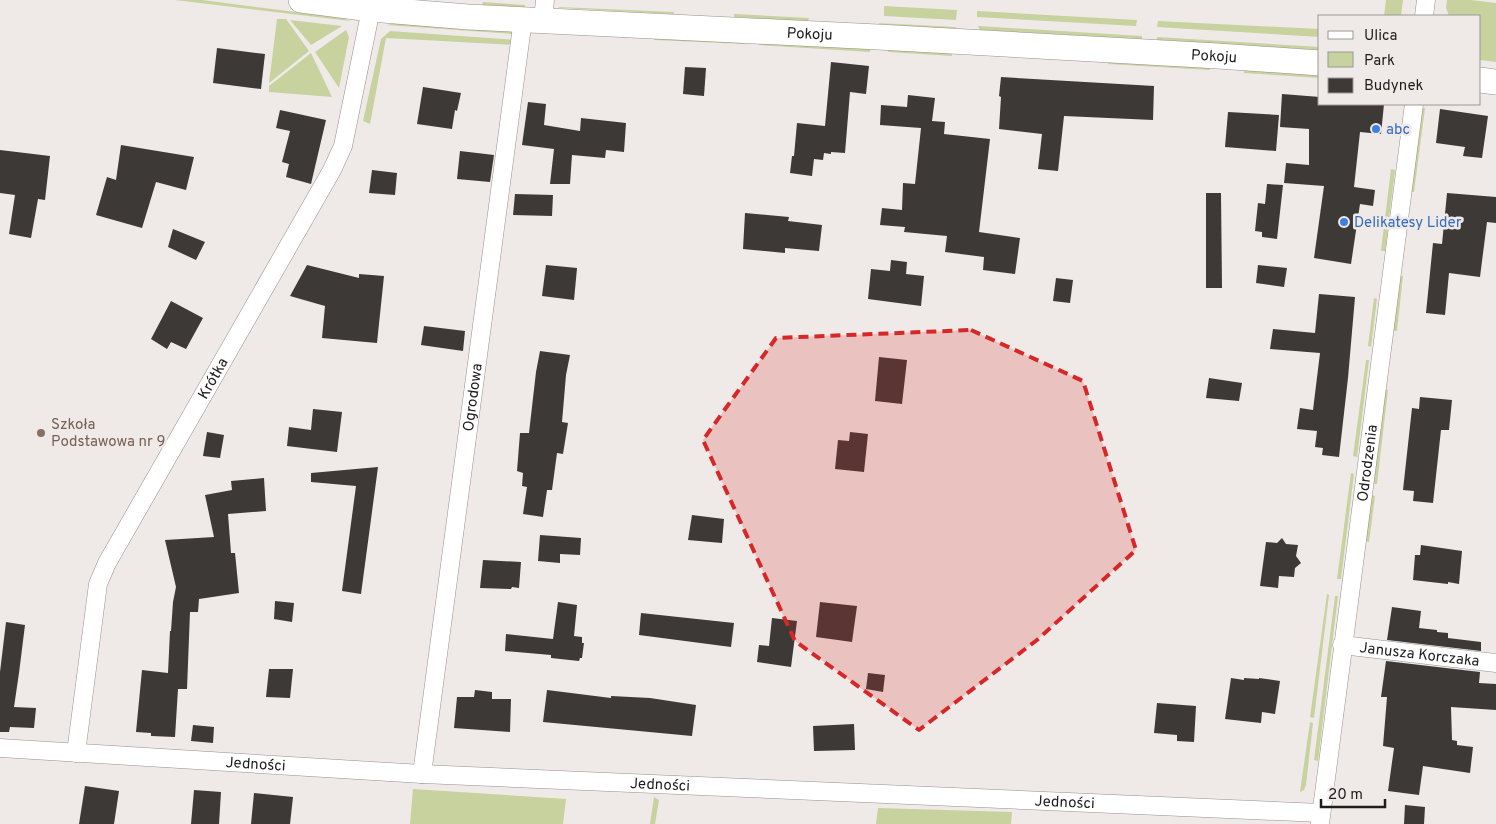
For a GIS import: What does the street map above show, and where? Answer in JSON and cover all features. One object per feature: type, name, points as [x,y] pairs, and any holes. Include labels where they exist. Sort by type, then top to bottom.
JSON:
[{"type":"street","name":"Pokoju","points":[[301,0],[468,17],[537,13],[1318,63]]},
{"type":"street","points":[[1424,15],[1426,0]]},
{"type":"street","name":"Krótka","points":[[76,753],[98,584],[107,563],[332,170],[343,146],[371,8]]},
{"type":"street","name":"Ogrodowa","points":[[422,774],[537,13]]},
{"type":"street","points":[[1481,80],[1496,82]]},
{"type":"street","name":"Odrodzenia","points":[[1321,818],[1342,644],[1414,105]]},
{"type":"street","name":"Janusza Korczaka","points":[[1342,644],[1496,663]]},
{"type":"street","name":"Jedności","points":[[0,748],[422,774],[1321,818]]},
{"type":"highlighted area","points":[[971,330],[1083,381],[1136,550],[1037,640],[919,730],[795,641],[703,440],[776,338]]},
{"type":"green space","points":[[175,0],[202,0],[343,18],[350,21]]},
{"type":"green space","points":[[1386,0],[1403,0],[1401,15],[1384,15]]},
{"type":"green space","points":[[1447,0],[1496,3],[1496,62],[1481,60],[1481,15],[1449,15],[1446,8]]},
{"type":"green space","points":[[483,2],[525,5],[525,7],[482,5]]},
{"type":"green space","points":[[884,6],[957,10],[956,20],[884,16]]},
{"type":"green space","points":[[559,8],[674,12],[674,14]]},
{"type":"green space","points":[[977,11],[1137,20],[1136,26],[977,17]]},
{"type":"green space","points":[[734,14],[809,18],[808,21],[734,17]]},
{"type":"green space","points":[[277,19],[286,19],[309,51],[269,83]]},
{"type":"green space","points":[[290,20],[342,26],[311,45]]},
{"type":"green space","points":[[1158,21],[1318,29],[1318,37],[1157,27]]},
{"type":"green space","points":[[395,23],[513,32],[513,34],[387,25]]},
{"type":"green space","points":[[879,24],[956,27],[956,29]]},
{"type":"green space","points":[[978,26],[1142,36],[1142,39],[980,30]]},
{"type":"green space","points":[[346,30],[349,37],[339,88],[315,52]]},
{"type":"green space","points":[[390,31],[517,40],[515,45],[386,38],[370,124],[363,121],[381,39]]},
{"type":"green space","points":[[1157,37],[1318,47],[1318,50],[1157,40]]},
{"type":"green space","points":[[654,38],[744,42],[744,44],[654,40]]},
{"type":"green space","points":[[759,42],[870,49],[870,52],[759,45]]},
{"type":"green space","points":[[889,49],[952,53],[952,56],[888,52]]},
{"type":"green space","points":[[311,53],[332,97],[269,92],[269,86]]},
{"type":"green space","points":[[1108,62],[1210,68],[1210,70],[1108,64]]},
{"type":"green space","points":[[1244,69],[1318,75],[1318,78],[1244,73]]},
{"type":"green space","points":[[1422,108],[1425,108],[1414,192],[1411,192]]},
{"type":"green space","points":[[1391,169],[1395,170],[1385,251],[1381,251]]},
{"type":"green space","points":[[1400,276],[1403,276],[1397,331],[1393,331]]},
{"type":"green space","points":[[1374,298],[1377,299],[1371,347],[1368,346]]},
{"type":"green space","points":[[1366,360],[1369,360],[1357,457],[1353,456]]},
{"type":"green space","points":[[1385,389],[1388,390],[1377,484],[1373,484]]},
{"type":"green space","points":[[1351,473],[1354,474],[1341,579],[1337,579]]},
{"type":"green space","points":[[1371,495],[1375,496],[1369,542],[1365,541]]},
{"type":"green space","points":[[1327,594],[1329,595],[1314,718],[1310,717]]},
{"type":"green space","points":[[1335,596],[1338,596],[1318,761],[1314,760]]},
{"type":"green space","points":[[1310,722],[1313,723],[1306,785],[1304,790],[1300,792]]},
{"type":"green space","points":[[413,789],[566,799],[563,824],[410,824]]},
{"type":"green space","points":[[654,797],[659,800],[655,824],[650,824]]},
{"type":"green space","points":[[878,808],[1012,812],[1011,824],[876,824]]},
{"type":"building","points":[[217,48],[265,54],[261,89],[213,83]]},
{"type":"building","points":[[831,62],[869,66],[866,94],[850,92],[845,153],[824,153],[823,160],[814,159],[812,176],[790,173],[792,156],[794,156],[797,123],[825,126]]},
{"type":"building","points":[[685,67],[706,68],[704,96],[683,94]]},
{"type":"building","points":[[1001,77],[1154,86],[1153,120],[1064,116],[1058,171],[1038,169],[1042,134],[999,129]]},
{"type":"building","points":[[423,87],[461,93],[457,111],[455,110],[452,129],[417,124]]},
{"type":"building","points":[[1282,94],[1318,97],[1318,105],[1384,105],[1381,134],[1360,132],[1354,187],[1375,190],[1373,206],[1360,204],[1351,264],[1314,258],[1324,186],[1284,183],[1286,163],[1309,165],[1309,129],[1280,127]]},
{"type":"building","points":[[908,95],[935,98],[932,121],[945,122],[944,134],[990,139],[979,232],[1020,238],[1015,274],[983,270],[984,257],[945,252],[947,236],[904,232],[905,227],[880,225],[882,208],[902,210],[903,183],[915,184],[921,128],[880,125],[881,105],[907,107]]},
{"type":"building","points":[[528,102],[546,104],[544,125],[580,131],[581,118],[626,123],[624,152],[606,150],[605,158],[572,155],[570,184],[550,184],[554,149],[522,145]]},
{"type":"building","points":[[1440,109],[1488,116],[1482,158],[1463,156],[1465,147],[1436,143]]},
{"type":"building","points":[[280,110],[326,120],[311,184],[286,177],[289,164],[282,162],[290,131],[276,128]]},
{"type":"building","points":[[1228,112],[1279,115],[1276,151],[1225,147]]},
{"type":"building","points":[[121,145],[194,157],[186,190],[156,182],[142,228],[96,215],[107,177],[116,180]]},
{"type":"building","points":[[0,150],[50,156],[45,200],[38,199],[31,238],[9,234],[15,195],[0,193]]},
{"type":"building","points":[[460,151],[494,155],[490,182],[457,179]]},
{"type":"building","points":[[372,170],[397,173],[395,195],[369,193]]},
{"type":"building","points":[[1267,184],[1283,185],[1277,239],[1262,237],[1262,232],[1255,231],[1258,203],[1265,204]]},
{"type":"building","points":[[1206,193],[1221,193],[1222,288],[1206,288]]},
{"type":"building","points":[[1447,193],[1496,197],[1496,223],[1487,222],[1480,277],[1449,273],[1445,315],[1426,313],[1433,243],[1442,244]]},
{"type":"building","points":[[515,194],[553,195],[552,216],[513,215]]},
{"type":"building","points":[[745,213],[789,217],[788,221],[822,225],[819,251],[785,248],[785,253],[743,249]]},
{"type":"building","points":[[173,229],[205,242],[196,260],[168,247]]},
{"type":"building","points":[[891,260],[907,262],[906,274],[924,276],[921,306],[868,299],[871,269],[890,271]]},
{"type":"building","points":[[307,265],[359,278],[359,274],[384,276],[377,343],[322,338],[325,306],[290,296]]},
{"type":"building","points":[[546,265],[577,268],[574,300],[542,296]]},
{"type":"building","points":[[1258,265],[1287,268],[1284,287],[1256,283]]},
{"type":"building","points":[[1056,278],[1073,280],[1070,303],[1053,301]]},
{"type":"building","points":[[1319,294],[1355,297],[1339,457],[1322,455],[1323,448],[1315,447],[1317,431],[1297,429],[1300,408],[1313,410],[1320,353],[1270,349],[1273,329],[1315,333]]},
{"type":"building","points":[[171,301],[203,318],[186,349],[171,342],[167,349],[151,339]]},
{"type":"building","points":[[424,326],[465,331],[463,351],[421,345]]},
{"type":"building","points":[[540,351],[570,355],[566,375],[562,422],[568,423],[563,454],[557,453],[552,490],[547,490],[543,517],[523,514],[527,487],[522,486],[523,473],[517,471],[520,433],[529,433]]},
{"type":"building","points":[[879,357],[907,360],[902,404],[875,401]]},
{"type":"building","points":[[1209,378],[1242,383],[1239,401],[1206,398]]},
{"type":"building","points":[[1420,397],[1452,400],[1449,430],[1441,430],[1433,503],[1413,501],[1414,491],[1403,490],[1412,408],[1419,409]]},
{"type":"building","points":[[313,409],[342,412],[337,452],[287,446],[289,427],[311,430]]},
{"type":"building","points":[[207,432],[224,435],[220,458],[203,456]]},
{"type":"building","points":[[850,432],[868,434],[864,472],[835,469],[838,440],[849,441]]},
{"type":"building","points":[[378,467],[361,594],[342,591],[356,486],[311,482],[311,473]]},
{"type":"building","points":[[264,478],[266,511],[228,514],[231,553],[235,553],[239,593],[199,599],[198,612],[190,612],[187,689],[178,689],[175,737],[151,736],[151,733],[136,732],[142,670],[168,673],[170,631],[176,587],[165,540],[214,537],[205,495],[232,490],[231,481]]},
{"type":"building","points":[[692,515],[724,519],[722,543],[688,540]]},
{"type":"building","points":[[540,535],[581,538],[580,555],[560,554],[560,563],[538,561]]},
{"type":"building","points":[[1282,538],[1286,544],[1298,545],[1296,556],[1301,563],[1295,568],[1294,577],[1279,576],[1278,588],[1260,586],[1266,542],[1277,543]]},
{"type":"building","points":[[1421,545],[1462,551],[1459,584],[1413,580],[1415,555],[1420,555]]},
{"type":"building","points":[[483,560],[521,562],[519,588],[480,588]]},
{"type":"building","points":[[275,601],[294,603],[292,622],[274,619]]},
{"type":"building","points":[[558,602],[577,605],[574,636],[582,637],[582,643],[584,643],[582,658],[579,661],[551,658],[551,655],[505,651],[506,634],[553,639]]},
{"type":"building","points":[[820,602],[857,606],[852,642],[816,637]]},
{"type":"building","points":[[1392,607],[1421,611],[1419,628],[1448,633],[1448,638],[1481,642],[1481,651],[1387,640]]},
{"type":"building","points":[[641,613],[734,623],[731,647],[639,635]]},
{"type":"building","points":[[772,618],[797,621],[791,667],[757,662],[759,645],[769,646]]},
{"type":"building","points":[[6,622],[25,625],[14,707],[36,708],[34,728],[10,727],[9,732],[0,732],[0,672]]},
{"type":"building","points":[[1386,661],[1480,672],[1479,683],[1496,684],[1496,710],[1451,707],[1452,740],[1457,741],[1457,745],[1473,747],[1470,773],[1423,766],[1419,795],[1388,791],[1394,748],[1383,746],[1387,697],[1381,697]]},
{"type":"building","points":[[269,669],[293,669],[290,698],[266,697]]},
{"type":"building","points":[[868,673],[885,675],[883,692],[866,689]]},
{"type":"building","points":[[1231,678],[1244,680],[1244,678],[1259,678],[1280,681],[1275,714],[1262,712],[1261,723],[1225,719]]},
{"type":"building","points":[[475,690],[492,692],[492,699],[511,699],[510,732],[454,728],[457,697],[474,697]]},
{"type":"building","points":[[547,690],[611,698],[611,696],[650,698],[696,705],[692,736],[543,722]]},
{"type":"building","points":[[1157,703],[1196,706],[1194,742],[1177,741],[1177,735],[1154,733]]},
{"type":"building","points":[[854,724],[855,750],[814,751],[813,726]]},
{"type":"building","points":[[193,725],[214,727],[213,743],[191,741]]},
{"type":"building","points":[[85,786],[119,791],[114,824],[79,824]]},
{"type":"building","points":[[194,790],[221,792],[219,824],[191,824]]},
{"type":"building","points":[[254,793],[293,797],[290,824],[251,824]]},
{"type":"building","points":[[1405,805],[1425,807],[1424,824],[1404,824]]},
{"type":"place","name":"abc","points":[[1376,129]]},
{"type":"place","name":"Delikatesy Lider","points":[[1344,222]]},
{"type":"place","name":"Szkoła Podstawowa nr 9","points":[[41,433]]}]
